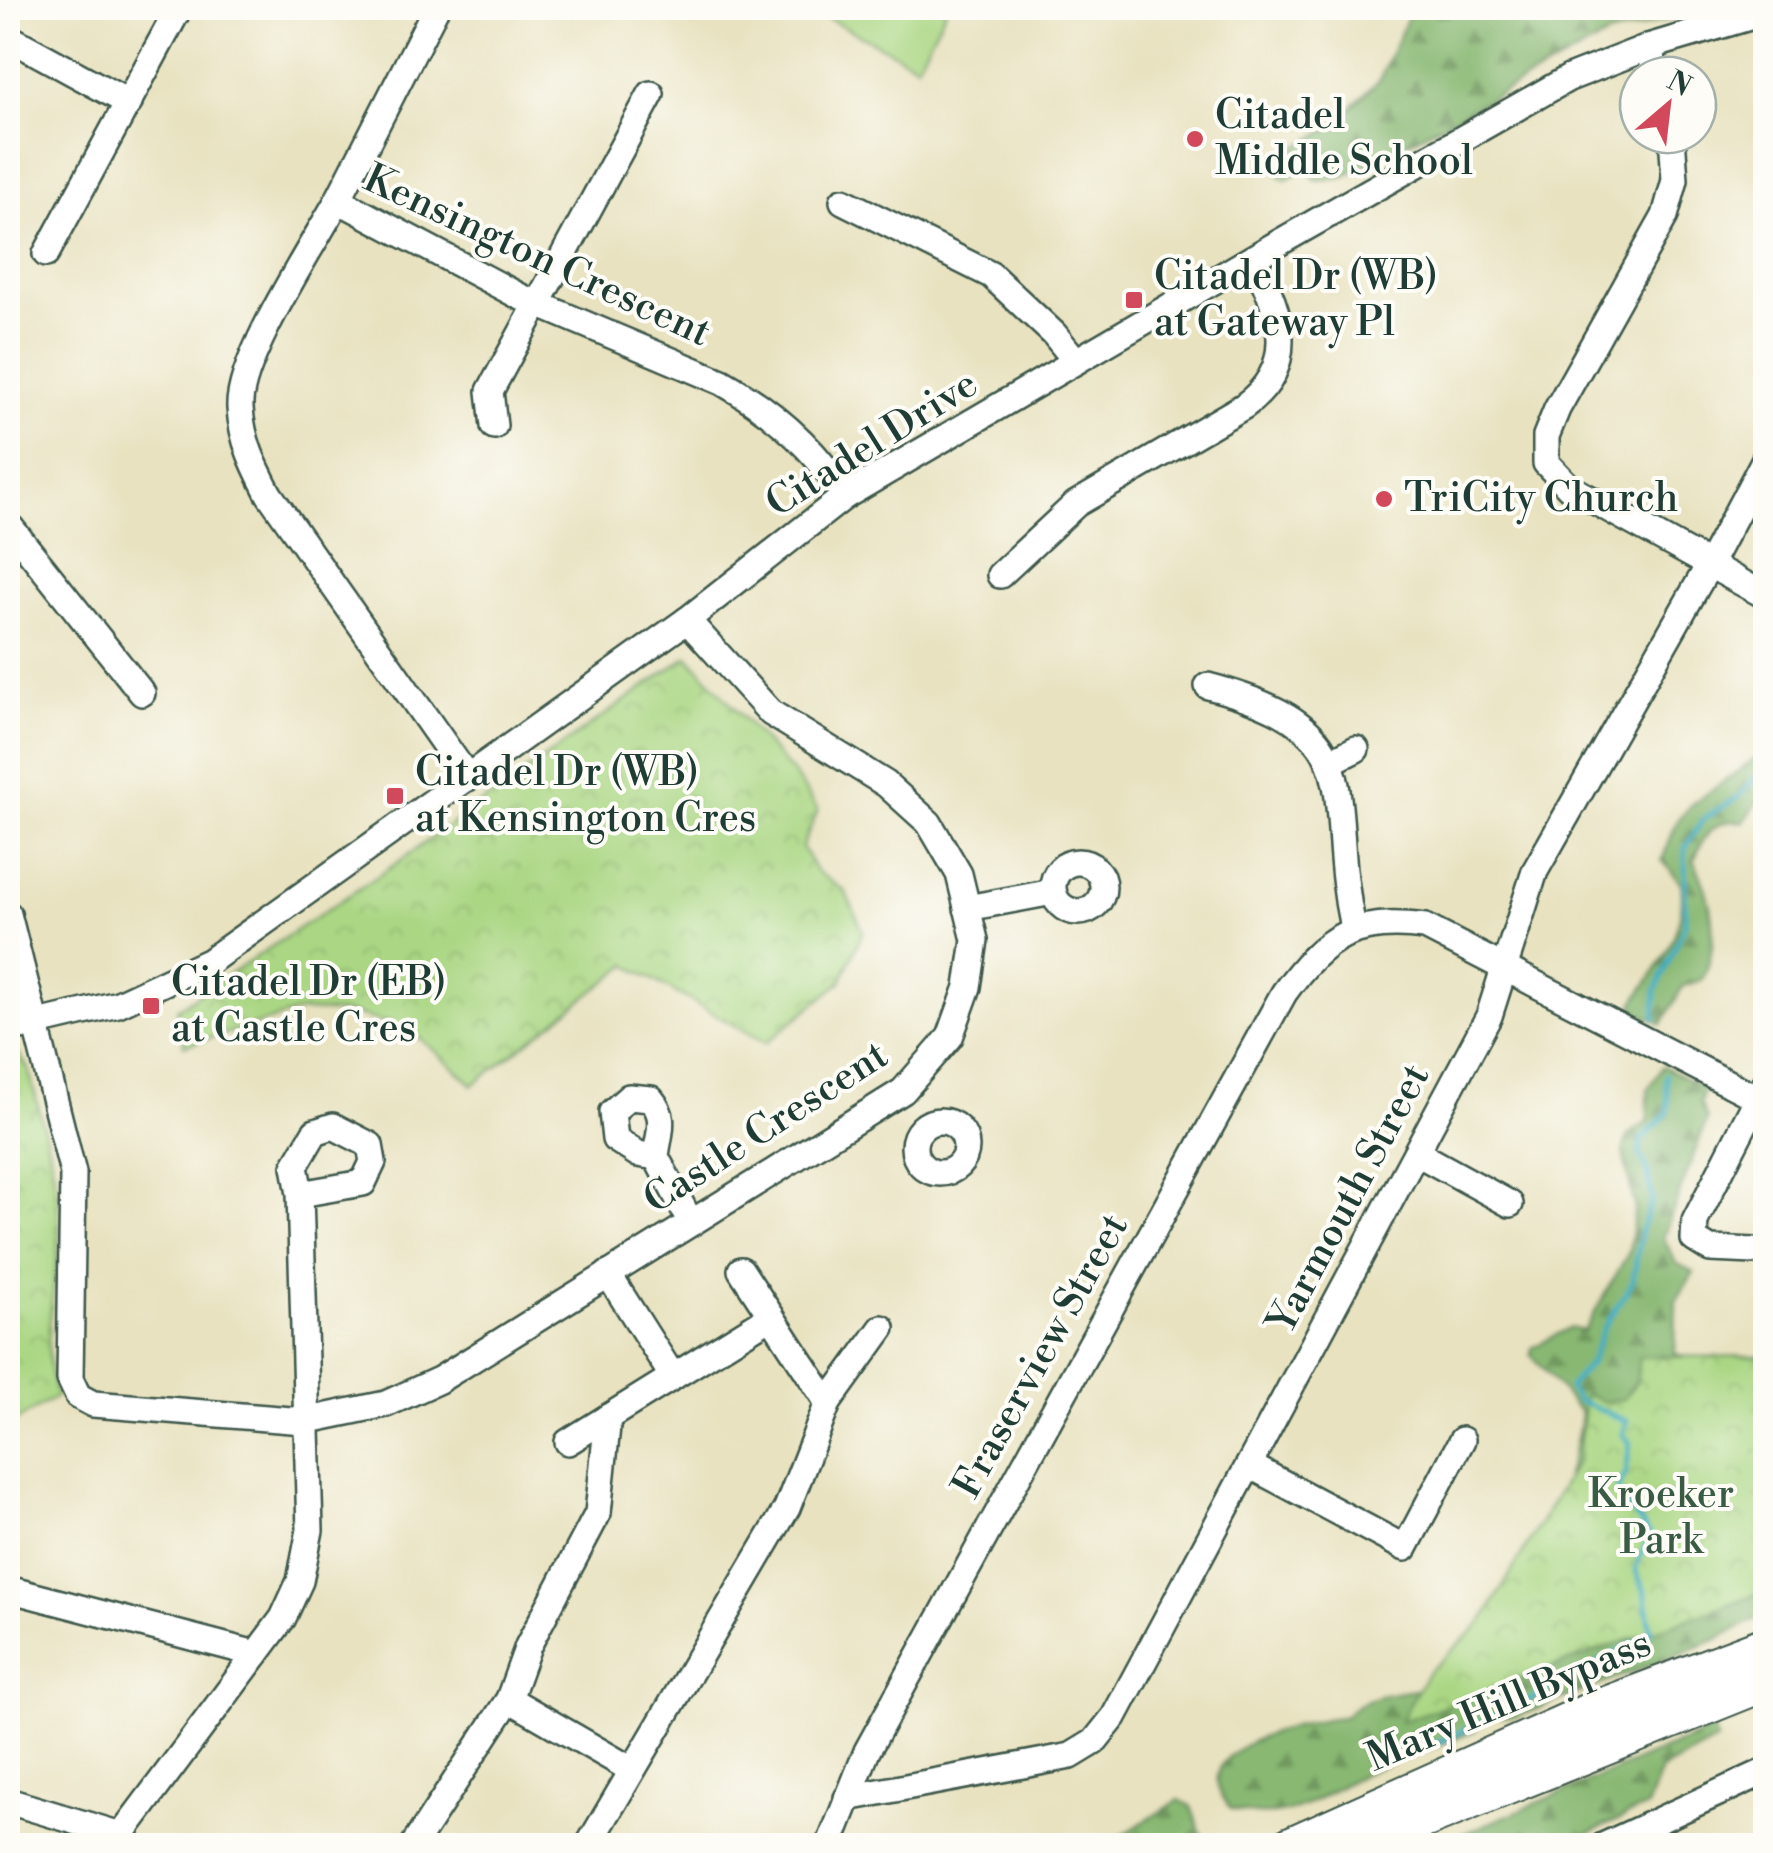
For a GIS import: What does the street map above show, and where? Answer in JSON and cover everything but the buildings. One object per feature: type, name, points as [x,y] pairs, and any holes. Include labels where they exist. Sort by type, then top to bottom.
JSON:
[{"type":"highway","name":"Mary Hill Bypass","points":[[1291,1846],[1593,1710],[1766,1646]]},
{"type":"highway","name":"Mary Hill Bypass","points":[[1356,1846],[1766,1681]]},
{"type":"street","points":[[46,254],[179,8]]},
{"type":"street","points":[[338,200],[436,8]]},
{"type":"street","name":"Citadel Drive","points":[[8,1030],[118,1004],[210,961],[686,620],[845,496],[1538,94],[1596,65],[1766,12]]},
{"type":"street","points":[[8,37],[130,103]]},
{"type":"street","points":[[1648,47],[1651,55]]},
{"type":"street","points":[[494,426],[490,392],[650,94]]},
{"type":"street","points":[[1673,155],[1675,180],[1665,216],[1557,408],[1546,436],[1546,462],[1568,487],[1766,596]]},
{"type":"street","name":"Kensington Crescent","points":[[468,778],[269,494],[247,452],[239,404],[248,366],[338,200],[537,304],[751,398],[827,468],[845,496]]},
{"type":"street","points":[[843,201],[992,275],[1054,334],[1076,362]]},
{"type":"street","points":[[1000,575],[1076,504],[1244,406],[1263,389],[1279,358],[1282,324],[1252,260]]},
{"type":"street","name":"Yarmouth Street","points":[[847,1798],[1071,1756],[1094,1742],[1114,1717],[1489,1016],[1501,967],[1535,870],[1766,457]]},
{"type":"street","points":[[10,530],[142,693]]},
{"type":"street","name":"Castle Crescent","points":[[38,1022],[73,1173],[70,1379],[78,1396],[93,1404],[304,1421],[386,1404],[439,1380],[903,1091],[950,1038],[968,988],[975,940],[959,874],[929,823],[886,784],[771,713],[686,620]]},
{"type":"street","points":[[1208,686],[1261,700],[1297,721],[1326,748],[1339,786],[1341,871],[1354,928],[1383,922],[1425,927],[1761,1090],[1694,1221],[1694,1239],[1710,1249],[1755,1251]]},
{"type":"street","points":[[1330,762],[1356,749]]},
{"type":"street","points":[[967,908],[1052,892]]},
{"type":"street","points":[[8,914],[38,1022]]},
{"type":"street","name":"Fraserview Street","points":[[829,1846],[867,1750],[1284,993],[1309,958],[1354,928]]},
{"type":"street","points":[[903,1091],[922,1127]]},
{"type":"street","points":[[1417,1154],[1510,1204]]},
{"type":"street","points":[[656,1157],[692,1223]]},
{"type":"street","points":[[8,1801],[121,1835],[283,1618],[300,1581],[310,1530],[300,1194]]},
{"type":"street","points":[[741,1270],[828,1403]]},
{"type":"street","points":[[608,1274],[673,1376]]},
{"type":"street","points":[[568,1442],[771,1316]]},
{"type":"street","points":[[588,1846],[786,1508],[828,1403],[882,1328]]},
{"type":"street","points":[[413,1846],[509,1698],[528,1646],[598,1513],[608,1417]]},
{"type":"street","points":[[1250,1464],[1405,1548],[1462,1440]]},
{"type":"street","points":[[8,1589],[256,1654]]},
{"type":"street","points":[[509,1698],[632,1770]]},
{"type":"street","points":[[1603,1846],[1766,1771]]},
{"type":"green space","points":[[808,8],[947,8],[917,65]]},
{"type":"green space","points":[[1412,8],[1691,8],[1693,13],[1608,36],[1341,178],[1315,180],[1308,168],[1285,180],[1266,164],[1331,128],[1379,80]]},
{"type":"green space","points":[[688,656],[796,777],[818,810],[802,847],[816,871],[845,891],[863,931],[841,982],[766,1043],[627,965],[473,1085],[412,1031],[352,1013],[302,1011],[184,1046],[177,1009],[384,872]]},
{"type":"green space","points":[[1765,752],[1765,791],[1744,822],[1718,825],[1697,852],[1694,861],[1706,889],[1712,920],[1708,966],[1702,980],[1683,986],[1662,1024],[1635,1011],[1633,1004],[1661,962],[1680,917],[1681,883],[1662,860],[1677,822],[1690,806]]},
{"type":"green space","points":[[8,1052],[19,1054],[29,1070],[53,1168],[59,1228],[49,1335],[51,1377],[57,1396],[8,1426]]},
{"type":"green space","points":[[1663,1066],[1704,1088],[1700,1103],[1707,1119],[1663,1237],[1676,1263],[1694,1272],[1676,1301],[1675,1354],[1689,1357],[1765,1572],[1765,1614],[1715,1640],[1516,1717],[1487,1717],[1474,1731],[1370,1771],[1289,1811],[1253,1814],[1231,1809],[1219,1789],[1219,1772],[1228,1758],[1244,1746],[1287,1728],[1343,1717],[1374,1698],[1432,1687],[1467,1653],[1501,1608],[1558,1498],[1577,1440],[1581,1413],[1531,1355],[1532,1348],[1569,1328],[1584,1331],[1629,1252],[1635,1207],[1623,1152],[1628,1135],[1648,1122],[1648,1089]]},
{"type":"green space","name":"Kroeker Park","points":[[1765,1356],[1765,1591],[1400,1722],[1427,1673],[1481,1624],[1578,1459],[1585,1394],[1603,1402],[1624,1399],[1637,1380],[1639,1357]]},
{"type":"green space","points":[[1713,1729],[1717,1740],[1661,1770],[1647,1807],[1563,1845],[1437,1845]]},
{"type":"green space","points":[[1179,1800],[1191,1806],[1205,1845],[1107,1845]]},
{"type":"waterway","points":[[1655,1019],[1656,990],[1685,925],[1685,848],[1704,818],[1739,797],[1766,765]]},
{"type":"waterway","points":[[1410,1755],[1531,1699],[1645,1638],[1651,1630],[1645,1592],[1635,1569],[1650,1535],[1617,1491],[1626,1473],[1630,1442],[1623,1435],[1627,1421],[1578,1401],[1569,1387],[1591,1362],[1602,1331],[1633,1281],[1641,1230],[1652,1200],[1648,1172],[1639,1153],[1641,1140],[1668,1113],[1666,1075]]},
{"type":"place","name":"Citadel Middle School","points":[[1195,139]]},
{"type":"place","name":"Citadel Dr (WB) at Gateway Pl","points":[[1134,300]]},
{"type":"place","name":"TriCity Church","points":[[1384,499]]},
{"type":"place","name":"Citadel Dr (WB) at Kensington Cres","points":[[395,796]]},
{"type":"place","name":"Citadel Dr (EB) at Castle Cres","points":[[151,1006]]}]
